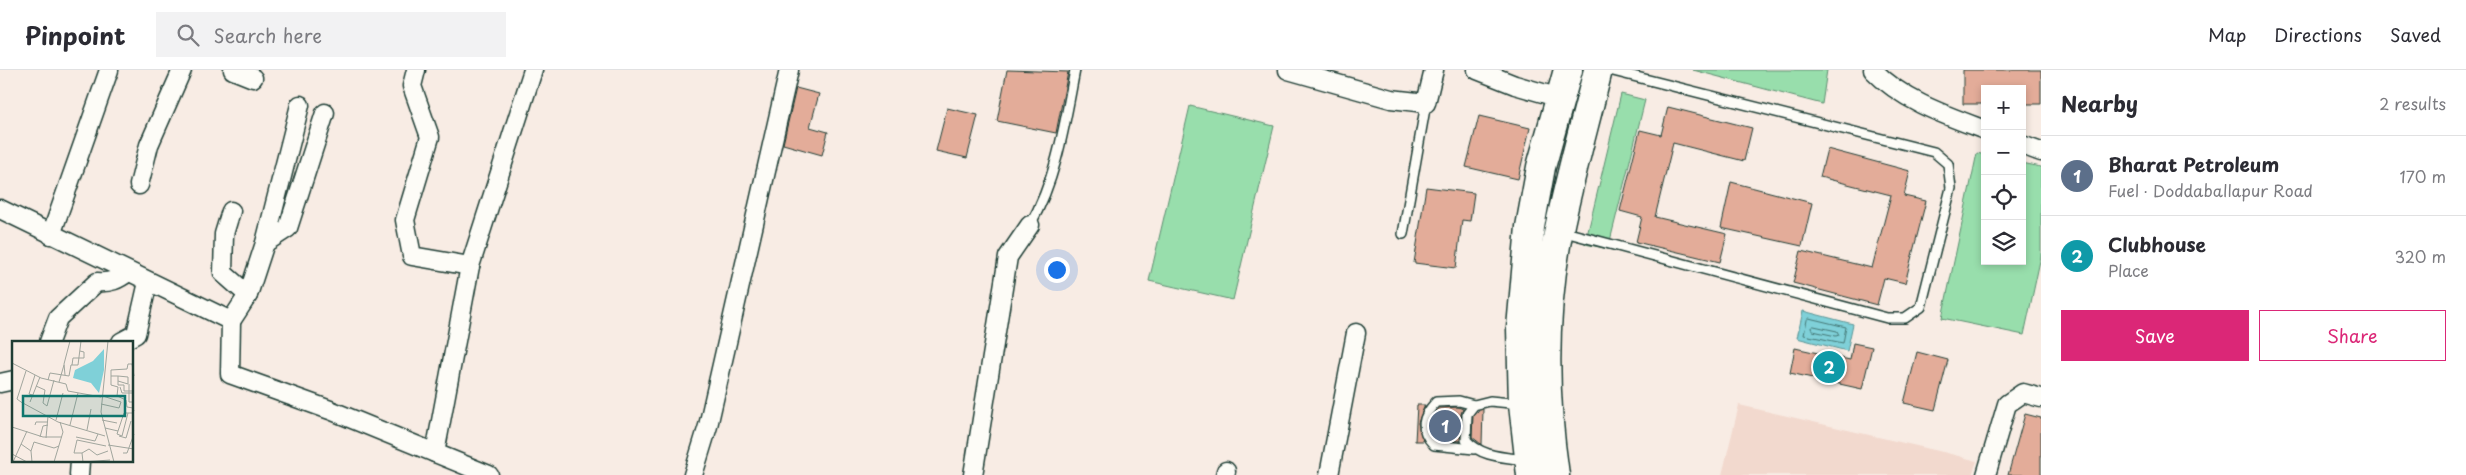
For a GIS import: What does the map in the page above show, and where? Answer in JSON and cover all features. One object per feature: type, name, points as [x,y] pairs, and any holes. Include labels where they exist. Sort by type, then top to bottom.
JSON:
[{"type":"main road","points":[[1542,465],[1522,404],[1521,328],[1530,227],[1541,167],[1568,70]]},
{"type":"main road","points":[[1542,465],[1547,396],[1548,317],[1559,230],[1598,70]]},
{"type":"street","points":[[51,235],[109,70]]},
{"type":"street","points":[[139,185],[149,146],[182,70]]},
{"type":"street","points":[[233,70],[253,78]]},
{"type":"street","points":[[416,70],[412,86],[430,137],[405,220],[412,256],[470,266]]},
{"type":"street","points":[[435,453],[470,266],[532,70]]},
{"type":"street","points":[[693,475],[708,426],[789,70]]},
{"type":"street","points":[[1288,70],[1391,99],[1426,103],[1434,70]]},
{"type":"street","points":[[1477,70],[1516,78],[1560,98]]},
{"type":"street","points":[[1873,70],[1888,85],[1936,112],[1981,129]]},
{"type":"street","points":[[300,105],[265,243],[248,296],[231,321],[230,374],[330,410],[489,475]]},
{"type":"street","points":[[265,243],[288,228],[325,113]]},
{"type":"street","points":[[2026,146],[2041,152]]},
{"type":"street","points":[[0,209],[231,321]]},
{"type":"street","points":[[232,211],[224,234],[223,273],[248,296]]},
{"type":"street","points":[[973,475],[1008,258],[1030,225]]},
{"type":"street","points":[[49,341],[58,318],[97,282],[109,283],[119,279],[128,272]]},
{"type":"street","points":[[123,341],[136,334],[148,282]]},
{"type":"street","points":[[1329,475],[1356,333]]},
{"type":"street","points":[[1986,475],[2007,404],[2023,393],[2041,398]]},
{"type":"street","points":[[79,475],[80,462]]},
{"type":"lane","points":[[1030,225],[1045,200],[1065,122],[1075,70]]},
{"type":"lane","points":[[1559,230],[1887,318],[1905,318],[1921,307],[1951,188],[1948,164],[1934,152],[1609,70]]},
{"type":"lane","points":[[1403,234],[1426,103]]},
{"type":"lane","points":[[1522,404],[1490,401],[1474,405],[1459,401],[1436,402],[1425,413],[1426,437],[1434,445],[1474,449],[1491,455],[1542,465]]},
{"type":"lane","points":[[1474,405],[1467,414],[1466,440],[1474,449]]},
{"type":"shaded area","points":[[1739,405],[1977,461],[1972,475],[1722,475]]},
{"type":"green space","points":[[1693,70],[1827,70],[1822,104]]},
{"type":"green space","points":[[1621,94],[1645,100],[1608,249],[1585,244]]},
{"type":"green space","points":[[1190,106],[1274,126],[1233,300],[1149,281]]},
{"type":"green space","points":[[1977,153],[1981,154],[1981,265],[2026,265],[2026,164],[2041,167],[2041,256],[2024,335],[1942,318]]},
{"type":"water","points":[[1803,311],[1853,324],[1847,351],[1797,338]]},
{"type":"building","points":[[1007,70],[1068,72],[1056,133],[997,121]]},
{"type":"building","points":[[1963,70],[2041,70],[2041,104],[2026,104],[2026,85],[1981,85],[1981,104],[1963,104]]},
{"type":"building","points":[[796,88],[819,94],[810,127],[828,132],[822,155],[783,144]]},
{"type":"building","points":[[1668,107],[1752,128],[1744,161],[1673,143],[1655,217],[1727,234],[1720,262],[1636,242],[1642,217],[1620,211],[1640,130],[1661,135]]},
{"type":"building","points":[[947,108],[978,115],[967,158],[936,151]]},
{"type":"building","points":[[1479,116],[1530,128],[1518,179],[1466,167]]},
{"type":"building","points":[[1827,149],[1910,171],[1904,196],[1926,201],[1905,283],[1884,278],[1877,305],[1793,283],[1801,251],[1872,268],[1891,195],[1820,177]]},
{"type":"building","points":[[1731,182],[1812,203],[1802,246],[1721,228]]},
{"type":"building","points":[[1426,187],[1474,193],[1470,221],[1462,220],[1456,268],[1414,263]]},
{"type":"building","points":[[1853,343],[1872,347],[1862,389],[1790,373],[1795,348],[1850,360]]},
{"type":"building","points":[[1917,352],[1948,360],[1935,410],[1904,403]]},
{"type":"building","points":[[1417,405],[1425,405],[1418,423],[1423,441],[1415,441]]},
{"type":"building","points":[[1458,407],[1463,409],[1461,414],[1460,441],[1437,439],[1431,427],[1433,416],[1439,408]]},
{"type":"building","points":[[1483,409],[1481,444],[1472,437],[1473,416]]},
{"type":"building","points":[[2025,414],[2041,418],[2041,475],[2008,475]]},
{"type":"place","name":"Clubhouse","points":[[1829,367]]},
{"type":"place","name":"Bharat Petroleum","points":[[1445,426]]}]
